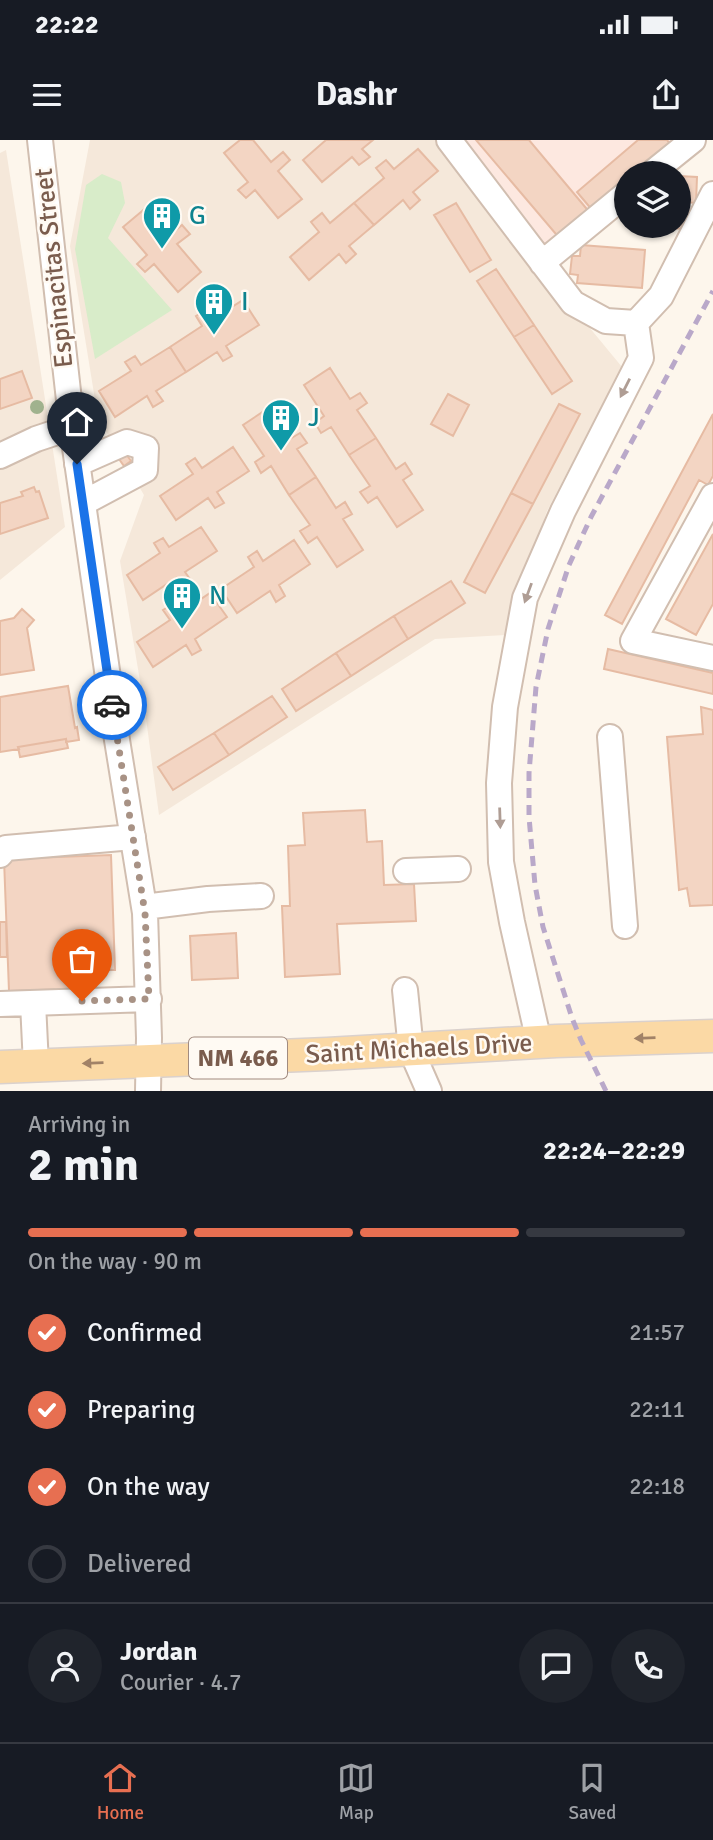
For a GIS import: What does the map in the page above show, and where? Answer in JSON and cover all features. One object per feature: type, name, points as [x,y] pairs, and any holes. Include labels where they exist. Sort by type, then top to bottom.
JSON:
[{"type":"main road","name":"Saint Michaels Drive","points":[[0,1067],[36,1065],[149,1076],[411,1049],[713,1036]]},
{"type":"street","name":"Espinacitas Street","points":[[40,140],[77,464],[144,907],[149,999],[149,1076]]},
{"type":"street","points":[[449,140],[573,303],[606,321],[636,323]]},
{"type":"street","points":[[667,161],[693,140]]},
{"type":"street","points":[[707,140],[713,147]]},
{"type":"street","points":[[636,323],[661,296],[713,194]]},
{"type":"street","points":[[542,263],[614,204]]},
{"type":"street","points":[[540,1042],[501,862],[499,783],[505,707],[525,598],[563,510],[641,358],[636,323]]},
{"type":"street","points":[[0,456],[36,439],[72,427]]},
{"type":"street","points":[[77,464],[127,442],[146,448],[145,470],[83,503]]},
{"type":"street","points":[[713,496],[633,641],[713,658]]},
{"type":"street","points":[[610,737],[625,926]]},
{"type":"street","points":[[0,855],[6,848],[133,837]]},
{"type":"street","points":[[406,871],[457,869]]},
{"type":"street","points":[[144,907],[261,896]]},
{"type":"street","points":[[405,990],[411,1049],[429,1091]]},
{"type":"street","points":[[0,1004],[149,999]]},
{"type":"street","points":[[33,1003],[36,1065]]},
{"type":"shaded area","points":[[90,140],[435,140],[622,367],[547,511],[505,635],[435,639],[159,815],[120,561],[144,495],[98,418],[70,246]]},
{"type":"shaded area","points":[[450,140],[676,140],[655,161],[614,161],[614,197],[542,258]]},
{"type":"shaded area","points":[[6,150],[65,527],[0,580],[0,153]]},
{"type":"green space","points":[[102,174],[121,182],[125,203],[108,238],[172,310],[95,359],[75,249],[86,185]]},
{"type":"building","points":[[240,140],[253,140],[271,162],[283,152],[290,160],[278,171],[302,199],[278,218],[255,190],[246,198],[238,190],[248,182],[224,153]]},
{"type":"building","points":[[326,140],[373,140],[362,149],[370,157],[359,165],[352,157],[322,182],[303,160]]},
{"type":"building","points":[[476,140],[529,140],[591,214],[561,240]]},
{"type":"building","points":[[638,140],[667,140],[672,146],[654,161],[614,161],[614,194],[593,211],[577,192]]},
{"type":"building","points":[[418,149],[438,171],[413,192],[420,200],[410,209],[403,200],[374,225],[354,203],[384,178],[376,168],[386,160],[394,169]]},
{"type":"building","points":[[691,177],[697,177],[696,203],[691,203]]},
{"type":"building","points":[[354,203],[374,225],[349,246],[356,254],[346,263],[339,254],[309,280],[290,257],[319,232],[311,222],[322,213],[330,223]]},
{"type":"building","points":[[456,203],[491,260],[470,272],[434,215]]},
{"type":"building","name":"G","points":[[147,207],[170,235],[182,225],[190,234],[177,244],[201,272],[178,292],[154,264],[145,272],[137,264],[147,255],[123,227]]},
{"type":"building","points":[[581,245],[645,250],[642,288],[577,283],[578,275],[570,274],[572,256],[580,256]]},
{"type":"building","points":[[496,269],[534,325],[514,337],[477,281]]},
{"type":"building","name":"I","points":[[243,300],[259,325],[226,346],[232,356],[223,361],[217,352],[186,372],[170,347],[202,326],[196,316],[205,311],[210,321]]},
{"type":"building","points":[[534,325],[572,381],[552,394],[514,337]]},
{"type":"building","points":[[170,347],[186,372],[156,391],[163,401],[153,407],[147,396],[115,417],[99,391],[131,371],[125,362],[135,356],[141,365]]},
{"type":"building","points":[[330,368],[350,399],[360,393],[367,403],[357,410],[376,438],[349,455],[331,427],[321,433],[315,423],[324,416],[304,385]]},
{"type":"building","points":[[22,371],[32,398],[0,409],[0,379]]},
{"type":"building","points":[[448,394],[469,405],[453,436],[431,424]]},
{"type":"building","points":[[559,404],[580,414],[533,504],[511,493]]},
{"type":"building","name":"J","points":[[270,407],[290,439],[300,433],[307,443],[297,449],[316,477],[289,495],[271,466],[261,473],[255,462],[264,456],[243,425]]},
{"type":"building","points":[[713,414],[713,476],[708,485],[699,480],[622,624],[605,615]]},
{"type":"building","points":[[376,438],[396,469],[405,463],[412,474],[403,480],[423,510],[397,527],[377,497],[368,503],[360,492],[370,486],[349,455]]},
{"type":"building","points":[[233,447],[249,471],[217,492],[224,503],[215,508],[208,498],[176,520],[160,496],[193,474],[186,464],[195,458],[202,468]]},
{"type":"building","points":[[126,454],[131,461],[124,466],[119,459]]},
{"type":"building","points":[[316,477],[336,508],[345,502],[352,514],[343,519],[363,550],[337,567],[317,537],[308,543],[300,531],[310,525],[289,495]]},
{"type":"building","points":[[34,487],[36,492],[39,491],[48,518],[0,534],[0,503],[23,496],[21,492]]},
{"type":"building","points":[[511,493],[533,504],[485,593],[464,582]]},
{"type":"building","points":[[201,527],[217,551],[185,572],[192,582],[182,588],[176,578],[143,600],[127,575],[160,553],[154,543],[163,538],[169,547]]},
{"type":"building","points":[[713,534],[713,604],[696,635],[666,619]]},
{"type":"building","points":[[294,540],[310,564],[279,585],[285,596],[276,602],[270,591],[237,613],[221,589],[254,567],[248,557],[257,551],[263,561]]},
{"type":"building","points":[[451,581],[465,603],[408,639],[394,616]]},
{"type":"building","name":"N","points":[[210,593],[227,617],[195,639],[201,650],[192,655],[186,645],[153,667],[137,642],[170,620],[163,610],[173,604],[179,614]]},
{"type":"building","points":[[22,609],[34,620],[27,628],[34,670],[0,675],[0,621],[14,618]]},
{"type":"building","points":[[394,616],[408,639],[351,676],[336,653]]},
{"type":"building","points":[[608,649],[713,673],[713,694],[604,669]]},
{"type":"building","points":[[336,653],[351,676],[296,711],[282,689]]},
{"type":"building","points":[[68,686],[79,740],[66,742],[66,739],[0,752],[0,697]]},
{"type":"building","points":[[272,696],[287,717],[229,755],[214,733]]},
{"type":"building","points":[[701,707],[713,710],[713,905],[690,906],[687,888],[679,890],[667,737],[703,734]]},
{"type":"building","points":[[214,733],[229,755],[173,790],[158,767]]},
{"type":"building","points":[[66,739],[68,748],[20,757],[18,747]]},
{"type":"building","points":[[365,810],[367,842],[382,841],[384,885],[414,884],[416,921],[337,924],[340,974],[285,977],[282,906],[290,906],[288,846],[305,845],[303,813]]},
{"type":"building","points":[[111,855],[115,970],[96,970],[96,988],[9,991],[4,859]]},
{"type":"building","points":[[0,922],[6,922],[7,957],[0,957]]},
{"type":"building","points":[[236,933],[238,978],[192,980],[190,936]]},
{"type":"railway","points":[[606,1091],[572,1018],[543,927],[535,885],[529,817],[529,773],[536,687],[548,629],[569,565],[591,517],[713,291]]},
{"type":"way so far","points":[[82,1001],[149,999],[145,913],[112,705]]},
{"type":"place","name":"G","points":[[162,250]]},
{"type":"place","name":"I","points":[[214,336]]},
{"type":"place","name":"J","points":[[281,452]]},
{"type":"place","name":"N","points":[[182,630]]},
{"type":"route","points":[[77,464],[112,705]]}]
